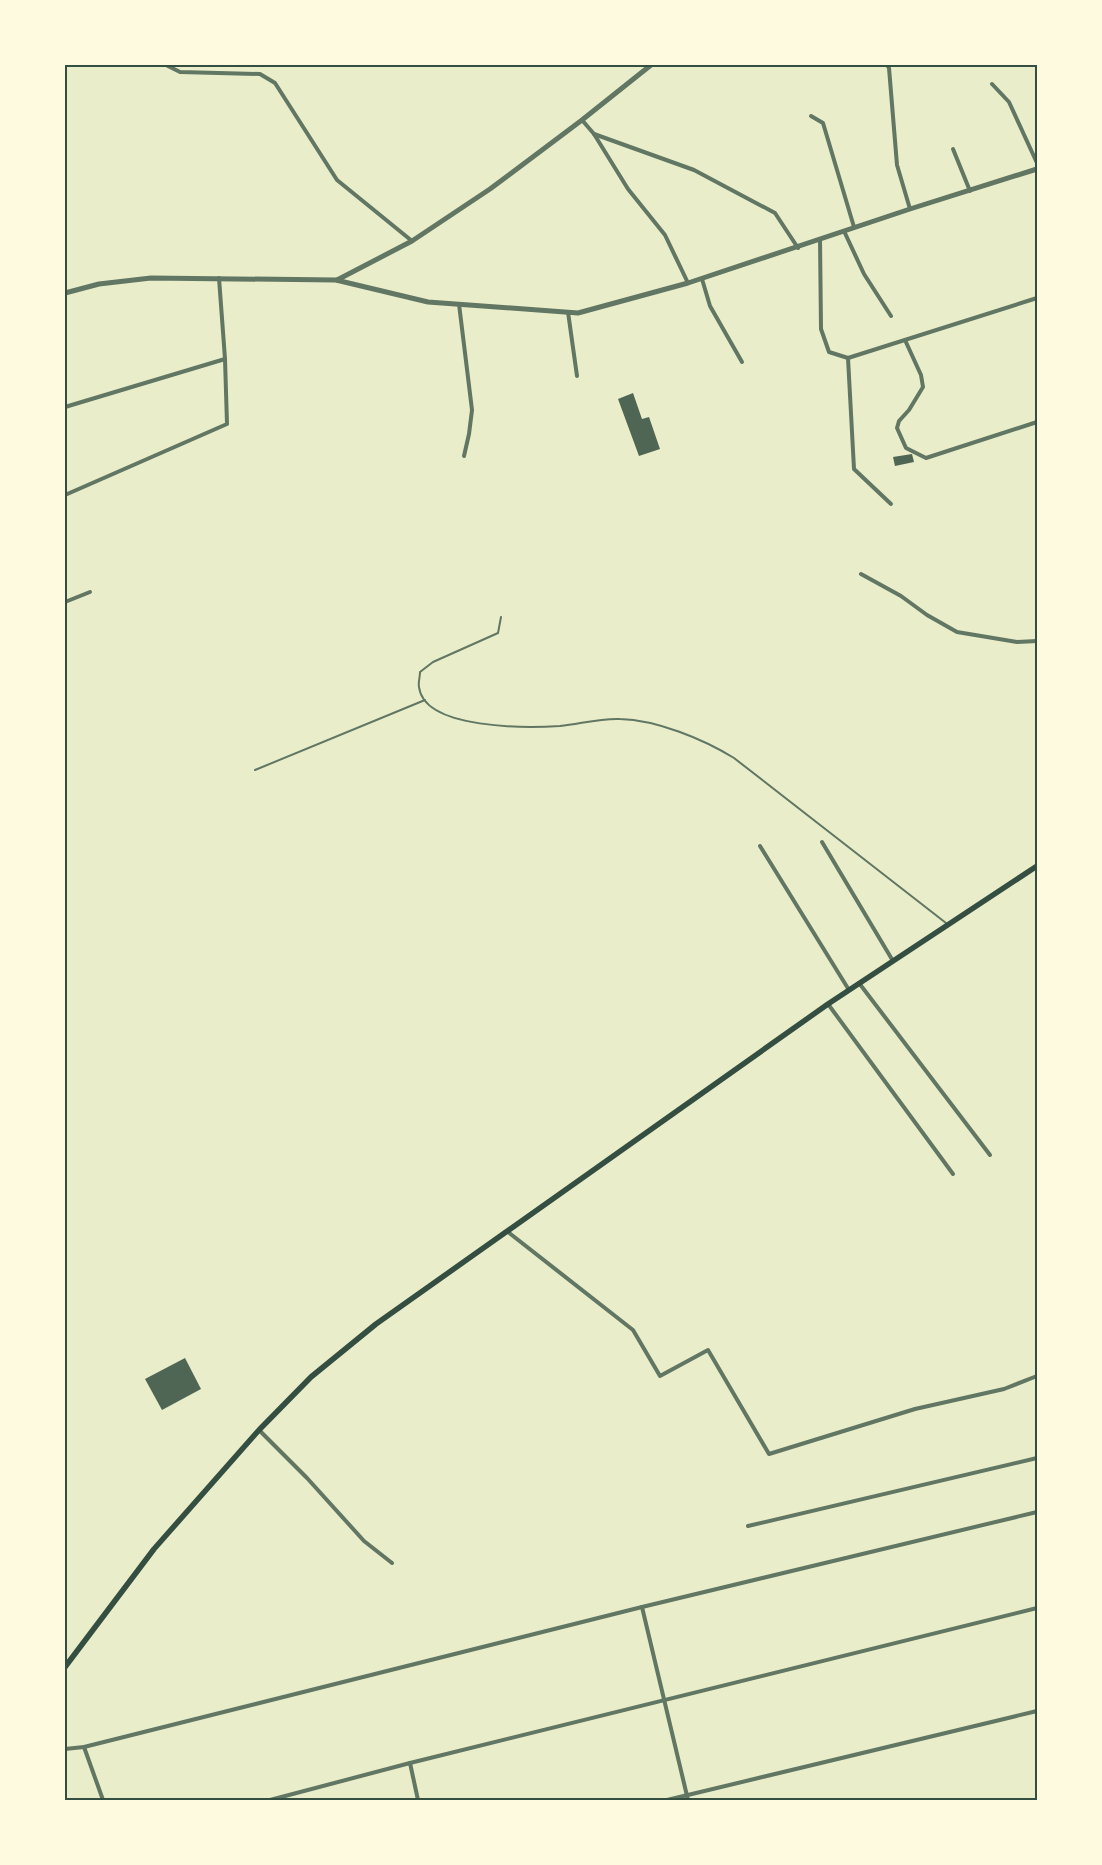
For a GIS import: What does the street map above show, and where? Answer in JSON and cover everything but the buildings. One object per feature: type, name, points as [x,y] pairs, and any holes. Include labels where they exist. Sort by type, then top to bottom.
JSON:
[{"type":"main road","points":[[65,1667],[154,1549],[258,1430],[311,1377],[376,1324],[828,1004],[1037,866]]},
{"type":"street","points":[[166,65],[180,72],[260,74],[275,83],[337,180],[412,240]]},
{"type":"street","points":[[336,280],[412,240],[490,189],[651,65]]},
{"type":"street","points":[[887,65],[889,68],[897,165],[910,209]]},
{"type":"street","points":[[992,84],[1009,102],[1037,163]]},
{"type":"street","points":[[811,116],[823,123],[854,227]]},
{"type":"street","points":[[582,120],[594,134],[628,189],[665,235],[688,283]]},
{"type":"street","points":[[594,134],[694,170],[774,213],[798,248]]},
{"type":"street","points":[[953,149],[970,191]]},
{"type":"street","points":[[65,292],[100,284],[151,278],[336,280],[428,302],[578,313],[702,279],[798,248],[854,227],[1037,170]]},
{"type":"street","points":[[844,231],[864,274],[891,316]]},
{"type":"street","points":[[820,240],[821,329],[829,352],[848,358],[1037,298]]},
{"type":"street","points":[[65,495],[227,424],[226,359],[219,278]]},
{"type":"street","points":[[702,279],[710,306],[742,362]]},
{"type":"street","points":[[459,304],[472,410],[464,456]]},
{"type":"street","points":[[568,312],[577,376]]},
{"type":"street","points":[[905,340],[921,375],[923,387],[909,410],[899,420],[897,428],[906,448],[926,458],[1037,422]]},
{"type":"street","points":[[848,358],[854,469],[891,504]]},
{"type":"street","points":[[65,407],[226,359]]},
{"type":"street","points":[[861,574],[901,596],[927,615],[957,632],[1017,642],[1037,641]]},
{"type":"street","points":[[65,602],[90,592]]},
{"type":"street","points":[[822,842],[893,961]]},
{"type":"street","points":[[760,846],[849,990]]},
{"type":"street","points":[[859,983],[990,1155]]},
{"type":"street","points":[[828,1004],[953,1174]]},
{"type":"street","points":[[508,1232],[633,1330],[660,1376],[708,1350],[769,1454],[916,1409],[1004,1389],[1037,1376]]},
{"type":"street","points":[[258,1430],[307,1478],[364,1541],[392,1563]]},
{"type":"street","points":[[748,1526],[1037,1458]]},
{"type":"street","points":[[65,1749],[84,1747],[642,1607],[1037,1512]]},
{"type":"street","points":[[642,1607],[688,1800]]},
{"type":"street","points":[[270,1800],[410,1763],[1037,1608]]},
{"type":"street","points":[[667,1800],[1037,1711]]},
{"type":"street","points":[[84,1747],[103,1800]]},
{"type":"street","points":[[410,1763],[418,1800]]},
{"type":"lane","points":[[501,618],[498,633],[433,662],[420,672],[419,688],[425,700],[437,711],[464,721],[503,727],[559,726],[619,719],[656,725],[707,743],[734,758],[948,924]]},
{"type":"lane","points":[[255,770],[425,700]]}]
